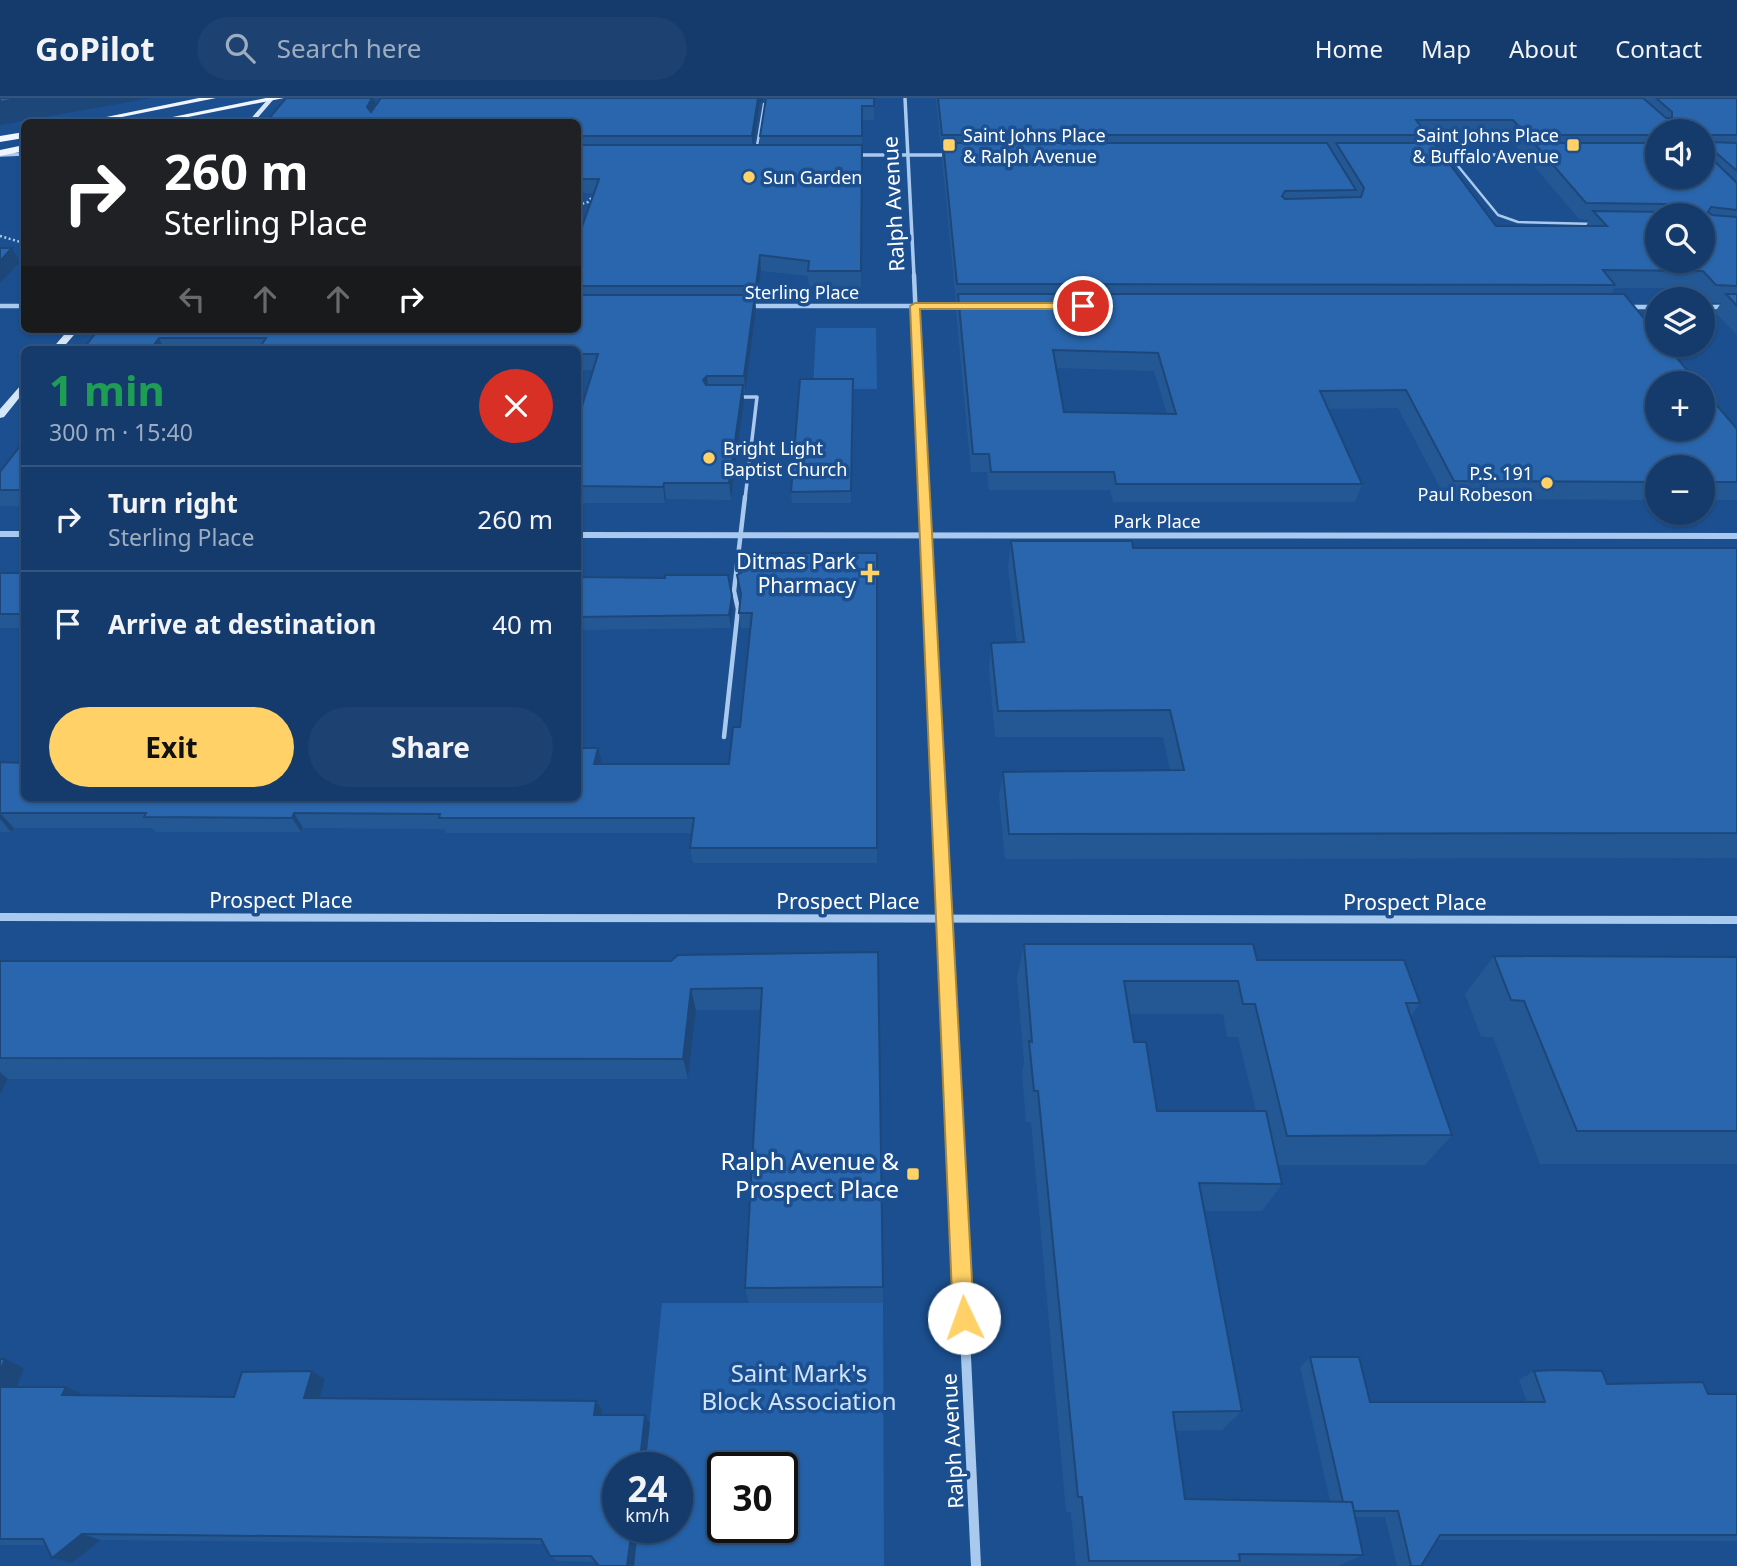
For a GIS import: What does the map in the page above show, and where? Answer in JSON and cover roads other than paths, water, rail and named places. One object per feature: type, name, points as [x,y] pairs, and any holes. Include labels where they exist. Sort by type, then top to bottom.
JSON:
[{"type":"main road","points":[[102,119],[212,98]]},
{"type":"main road","points":[[167,119],[274,98]]},
{"type":"main road","points":[[0,139],[21,136]]},
{"type":"main road","points":[[0,154],[21,149]]},
{"type":"street","points":[[254,119],[274,98]]},
{"type":"street","name":"Ralph Avenue","points":[[905,98],[976,1566]]},
{"type":"street","points":[[0,154],[21,154]]},
{"type":"street","points":[[756,155],[769,155]]},
{"type":"street","points":[[846,155],[963,155]]},
{"type":"street","points":[[1435,155],[1542,155]]},
{"type":"street","points":[[0,306],[21,306]]},
{"type":"street","name":"Sterling Place","points":[[745,306],[975,306]]},
{"type":"street","points":[[1615,307],[1645,307]]},
{"type":"street","points":[[1715,307],[1737,307]]},
{"type":"street","points":[[0,415],[21,390]]},
{"type":"street","points":[[0,534],[21,534]]},
{"type":"street","name":"Park Place","points":[[581,535],[1737,536]]},
{"type":"street","name":"Prospect Place","points":[[0,917],[1737,920]]},
{"type":"lane","points":[[756,155],[764,104]]},
{"type":"lane","points":[[1449,155],[1498,215],[1518,222],[1602,224]]},
{"type":"lane","points":[[724,737],[738,609],[734,592],[757,397],[733,397]]},
{"type":"place","name":"Saint Johns Place & Ralph Avenue","points":[[949,145]]},
{"type":"place","name":"Saint Johns Place & Buffalo Avenue","points":[[1573,145]]},
{"type":"place","name":"Sun Garden","points":[[749,177]]},
{"type":"place","name":"Bright Light Baptist Church","points":[[709,458]]},
{"type":"place","name":"P.S. 191 Paul Robeson","points":[[1547,483]]},
{"type":"place","name":"Ditmas Park Pharmacy","points":[[870,573]]},
{"type":"place","name":"Ralph Avenue & Prospect Place","points":[[913,1174]]},
{"type":"park label","name":"Saint Mark's Block Association","points":[[799,1386]]}]
